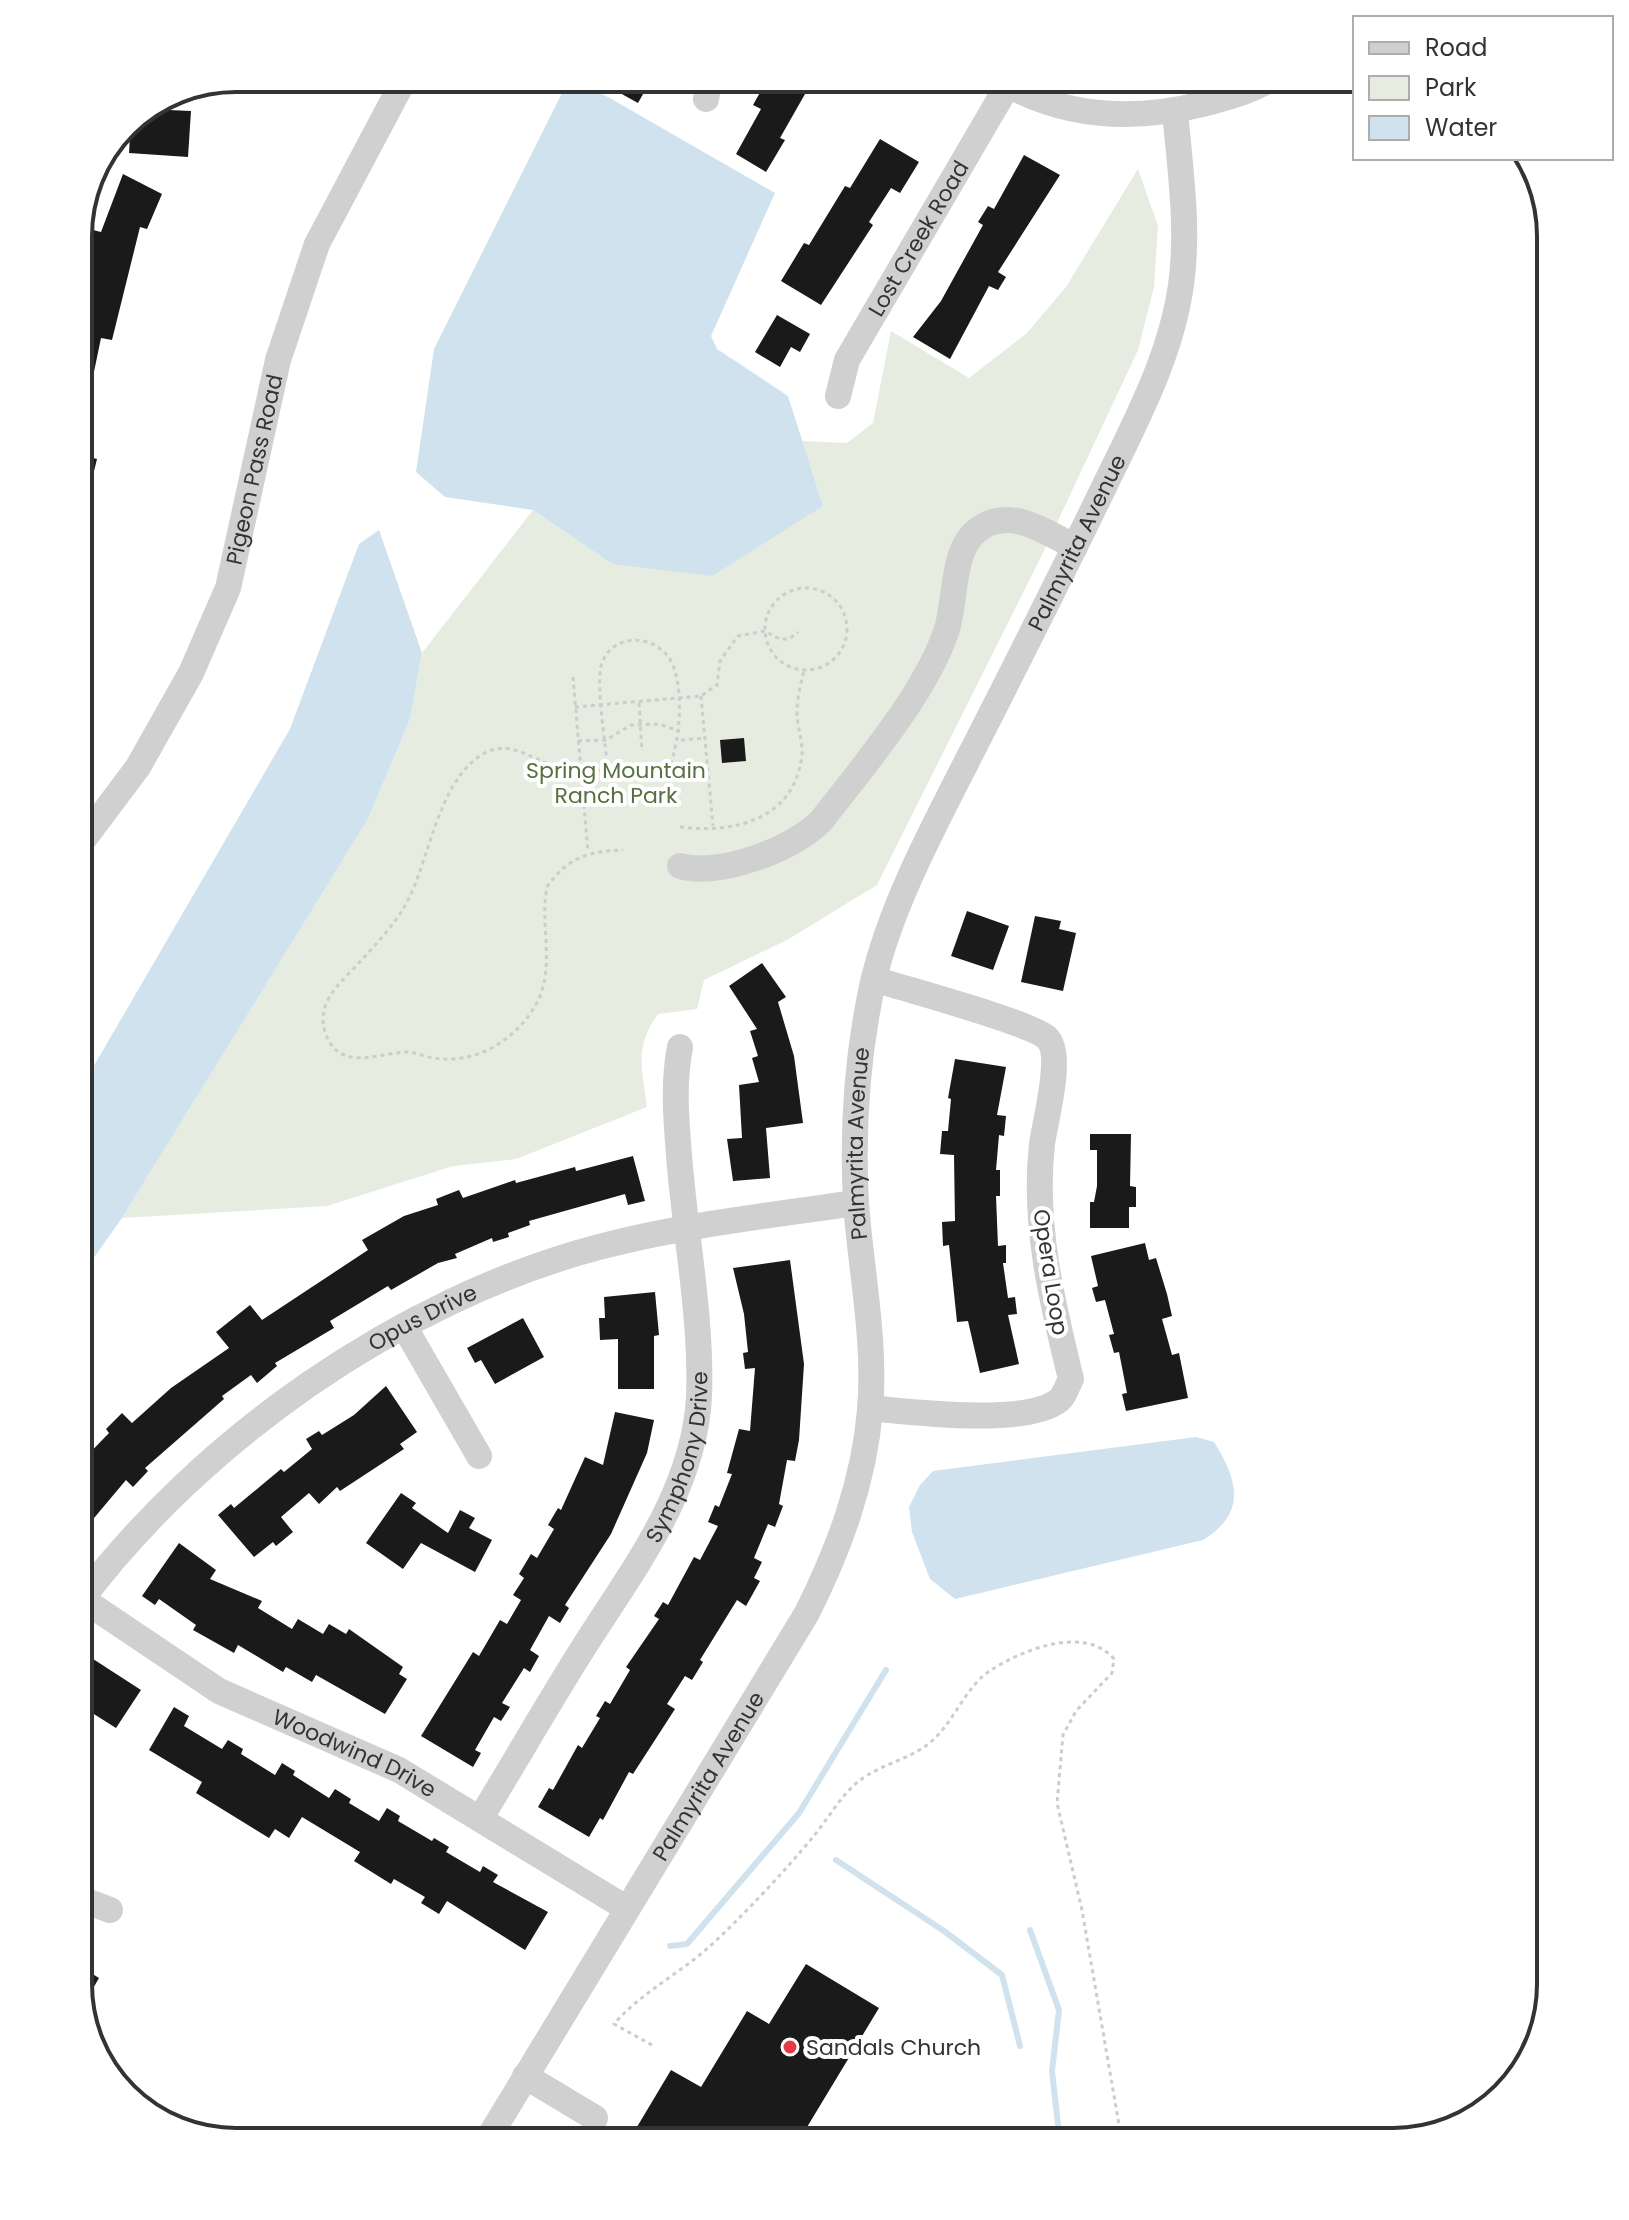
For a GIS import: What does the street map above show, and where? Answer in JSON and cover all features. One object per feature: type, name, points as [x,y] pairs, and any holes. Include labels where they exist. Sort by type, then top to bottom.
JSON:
[{"type":"street","name":"Pigeon Pass Road","points":[[92,828],[138,767],[191,673],[228,588],[278,360],[317,244],[398,92]]},
{"type":"street","name":"Lost Creek Road","points":[[838,396],[847,360],[999,92]]},
{"type":"street","points":[[1025,92],[1048,105],[1106,116],[1143,116],[1251,92]]},
{"type":"street","name":"Palmyrita Avenue","points":[[494,2128],[760,1693],[830,1568],[860,1472],[870,1408],[871,1348],[856,1203],[857,1089],[874,979],[916,866],[1075,547],[1162,361],[1181,285],[1184,213],[1175,111]]},
{"type":"street","points":[[680,866],[697,871],[775,852],[807,835],[821,821],[929,671],[952,610],[962,550],[975,531],[1008,519],[1022,521],[1075,547]]},
{"type":"street","name":"Opera Loop","points":[[870,1408],[941,1415],[1036,1410],[1060,1400],[1071,1379],[1051,1302],[1039,1207],[1041,1148],[1057,1057],[1047,1038],[1017,1025],[874,979]]},
{"type":"street","name":"Symphony Drive","points":[[480,1819],[670,1508],[690,1450],[699,1399],[698,1326],[684,1228],[673,1081],[680,1047]]},
{"type":"street","name":"Opus Drive","points":[[92,1587],[136,1534],[203,1469],[278,1407],[404,1326],[536,1268],[597,1247],[684,1228],[856,1203]]},
{"type":"street","points":[[404,1326],[479,1456]]},
{"type":"street","name":"Woodwind Drive","points":[[92,1610],[219,1691],[370,1755],[626,1908]]},
{"type":"street","points":[[92,1903],[110,1910]]},
{"type":"street","points":[[525,2076],[595,2118]]},
{"type":"path","points":[[809,587],[831,596],[844,614],[846,637],[842,648],[826,664],[804,670],[782,662],[773,653],[765,631],[770,609],[787,593],[809,587]]},
{"type":"path","points":[[575,707],[701,696],[717,685],[720,661],[729,644],[746,633],[765,631],[779,640],[788,640],[798,632]]},
{"type":"path","points":[[608,771],[601,666],[611,649],[630,639],[642,639],[668,657],[673,666],[680,740],[670,766]]},
{"type":"path","points":[[680,827],[757,821],[782,804],[802,752],[797,712],[804,670]]},
{"type":"path","points":[[573,677],[588,852]]},
{"type":"path","points":[[701,696],[713,826]]},
{"type":"path","points":[[639,702],[642,751]]},
{"type":"path","points":[[578,741],[606,740],[631,725],[658,724],[680,731]]},
{"type":"path","points":[[680,740],[705,738]]},
{"type":"path","points":[[618,771],[557,767],[517,750],[497,748],[468,766],[439,816],[409,899],[388,930],[332,992],[324,1006],[325,1032],[331,1045],[341,1052],[368,1060],[413,1052],[452,1059],[473,1057],[507,1039],[522,1025],[543,990],[547,887],[557,872],[588,852],[623,850]]},
{"type":"path","points":[[652,2045],[614,2024],[634,2001],[709,1947],[812,1838],[856,1782],[875,1770],[914,1755],[933,1740],[990,1671],[1050,1645],[1088,1641],[1104,1648],[1114,1659],[1112,1673],[1076,1711],[1063,1735],[1057,1803],[1082,1910],[1120,2128]]},
{"type":"green space","name":"Spring Mountain Ranch Park","points":[[1138,169],[1158,226],[1154,287],[1138,350],[1041,557],[877,885],[787,940],[704,980],[697,1009],[658,1014],[645,1037],[643,1048],[642,1069],[647,1107],[516,1159],[453,1166],[327,1206],[122,1218],[368,819],[410,719],[422,653],[533,510],[612,564],[823,506],[802,441],[847,443],[873,423],[891,331],[969,378],[1027,333],[1066,287]]},
{"type":"water","points":[[562,92],[597,92],[775,193],[711,336],[717,349],[788,396],[823,506],[712,576],[612,564],[533,510],[445,497],[416,472],[434,349]]},
{"type":"water","points":[[379,530],[422,653],[410,719],[368,819],[122,1218],[92,1260],[92,1069],[290,729],[359,544]]},
{"type":"water","points":[[1196,1437],[1214,1442],[1229,1470],[1234,1495],[1227,1519],[1203,1540],[955,1599],[930,1579],[912,1532],[909,1507],[920,1485],[933,1471]]},
{"type":"building","points":[[618,92],[644,92],[638,103]]},
{"type":"building","points":[[760,92],[806,92],[780,138],[785,140],[766,172],[736,154],[761,109],[753,105]]},
{"type":"building","points":[[166,110],[191,111],[188,157],[129,153],[130,139],[156,116]]},
{"type":"building","points":[[880,139],[919,162],[900,193],[891,188],[869,222],[873,225],[821,305],[781,281],[804,243],[809,245],[845,186],[850,188]]},
{"type":"building","points":[[1024,155],[1060,175],[998,272],[1006,277],[998,290],[989,286],[950,359],[913,337],[941,301],[983,225],[978,222],[988,206],[994,209]]},
{"type":"building","points":[[123,174],[162,194],[147,229],[140,227],[112,340],[101,338],[92,381],[92,233],[93,230],[101,232]]},
{"type":"building","points":[[777,315],[810,334],[800,352],[791,347],[780,367],[755,352]]},
{"type":"building","points":[[92,458],[97,459],[92,479]]},
{"type":"building","points":[[744,738],[746,761],[722,763],[720,740]]},
{"type":"building","points":[[967,911],[1009,926],[993,970],[951,956]]},
{"type":"building","points":[[1035,916],[1061,921],[1059,929],[1076,933],[1063,991],[1021,982]]},
{"type":"building","points":[[762,963],[786,997],[778,1002],[794,1056],[803,1123],[766,1128],[770,1178],[733,1181],[727,1139],[742,1138],[739,1085],[759,1082],[752,1058],[758,1056],[750,1031],[757,1029],[729,986]]},
{"type":"building","points":[[955,1059],[1006,1067],[997,1115],[1006,1116],[1004,1136],[999,1135],[996,1170],[1000,1170],[1000,1196],[996,1196],[998,1246],[1006,1245],[1006,1263],[1003,1263],[1008,1298],[1015,1297],[1017,1314],[1008,1315],[1019,1364],[980,1373],[968,1321],[957,1322],[949,1245],[943,1246],[942,1222],[955,1221],[954,1155],[940,1154],[942,1131],[948,1131],[951,1099],[948,1098]]},
{"type":"building","points":[[1090,1134],[1131,1134],[1130,1186],[1136,1187],[1136,1207],[1129,1207],[1129,1228],[1090,1228],[1090,1202],[1094,1202],[1097,1186],[1097,1150],[1090,1150]]},
{"type":"building","points":[[633,1156],[645,1201],[628,1205],[625,1194],[529,1221],[530,1225],[508,1233],[509,1237],[493,1242],[492,1238],[455,1254],[457,1258],[438,1263],[391,1290],[388,1286],[330,1321],[334,1328],[275,1363],[277,1366],[257,1383],[251,1375],[222,1396],[224,1399],[145,1468],[148,1471],[133,1487],[126,1480],[92,1520],[92,1451],[109,1433],[106,1429],[122,1413],[132,1423],[171,1388],[229,1348],[216,1332],[250,1305],[262,1320],[368,1250],[362,1240],[404,1216],[438,1205],[436,1199],[459,1190],[463,1198],[515,1180],[516,1183],[575,1167],[576,1171]]},
{"type":"building","points":[[1145,1243],[1149,1260],[1156,1258],[1167,1294],[1172,1316],[1162,1319],[1172,1355],[1179,1353],[1188,1398],[1126,1411],[1122,1394],[1127,1393],[1119,1352],[1114,1353],[1109,1335],[1114,1334],[1105,1300],[1096,1302],[1092,1288],[1098,1286],[1091,1256]]},
{"type":"building","points":[[790,1260],[804,1364],[799,1440],[795,1461],[787,1460],[779,1504],[783,1506],[775,1527],[768,1524],[754,1558],[762,1562],[754,1578],[760,1581],[746,1606],[737,1600],[700,1660],[703,1662],[692,1680],[685,1676],[667,1704],[675,1709],[633,1774],[629,1772],[603,1820],[600,1818],[589,1837],[538,1807],[549,1788],[553,1790],[578,1745],[582,1748],[600,1718],[596,1716],[605,1701],[610,1704],[630,1670],[626,1667],[659,1619],[654,1616],[663,1602],[668,1605],[694,1557],[700,1560],[718,1526],[708,1522],[715,1505],[719,1507],[732,1474],[727,1473],[739,1429],[750,1431],[755,1368],[745,1369],[743,1353],[748,1352],[744,1314],[733,1268]]},
{"type":"building","points":[[655,1292],[659,1335],[654,1336],[654,1389],[618,1389],[618,1339],[600,1340],[599,1318],[605,1318],[604,1297]]},
{"type":"building","points":[[523,1318],[544,1357],[495,1384],[481,1360],[475,1363],[467,1348]]},
{"type":"building","points":[[386,1386],[417,1432],[400,1444],[404,1449],[340,1491],[337,1487],[319,1504],[309,1493],[281,1517],[293,1532],[276,1546],[273,1542],[254,1557],[218,1515],[231,1504],[234,1508],[281,1469],[284,1472],[312,1449],[306,1439],[319,1431],[322,1435],[354,1415]]},
{"type":"building","points":[[615,1412],[654,1420],[647,1453],[611,1534],[565,1605],[569,1608],[560,1623],[549,1616],[530,1650],[539,1656],[530,1672],[524,1668],[502,1703],[510,1707],[501,1721],[494,1717],[475,1750],[481,1753],[473,1767],[421,1736],[473,1652],[479,1656],[500,1620],[507,1624],[521,1600],[513,1595],[524,1578],[519,1574],[531,1554],[537,1558],[554,1529],[548,1525],[558,1508],[561,1510],[585,1457],[603,1465]]},
{"type":"building","points":[[401,1493],[416,1503],[412,1508],[448,1533],[460,1510],[475,1518],[469,1528],[492,1540],[475,1572],[421,1543],[403,1569],[366,1543]]},
{"type":"building","points":[[179,1543],[216,1570],[210,1579],[262,1601],[258,1608],[292,1629],[298,1619],[323,1634],[329,1624],[346,1634],[349,1629],[403,1667],[399,1674],[407,1679],[385,1714],[316,1675],[312,1682],[286,1667],[283,1672],[238,1645],[234,1653],[193,1630],[196,1625],[159,1599],[155,1605],[142,1596]]},
{"type":"building","points":[[92,1658],[141,1690],[116,1728],[92,1713]]},
{"type":"building","points":[[174,1707],[189,1716],[184,1726],[222,1749],[228,1740],[243,1749],[241,1754],[275,1775],[282,1763],[295,1771],[293,1775],[329,1798],[335,1789],[351,1799],[349,1803],[379,1821],[387,1808],[400,1816],[398,1821],[449,1847],[446,1852],[480,1872],[483,1866],[498,1875],[493,1882],[548,1912],[525,1950],[447,1901],[439,1914],[421,1903],[425,1897],[394,1879],[391,1884],[354,1861],[360,1852],[302,1817],[289,1838],[275,1829],[269,1838],[196,1793],[202,1782],[149,1750]]},
{"type":"building","name":"Sandals Church","points":[[806,1964],[879,2008],[806,2128],[636,2128],[671,2070],[701,2087],[747,2011],[769,2024]]},
{"type":"building","points":[[92,1974],[99,1978],[92,1990]]},
{"type":"waterway","points":[[670,1946],[687,1944],[799,1813],[886,1670]]},
{"type":"waterway","points":[[836,1860],[944,1931],[1002,1975],[1020,2046]]},
{"type":"waterway","points":[[1030,1930],[1059,2010],[1052,2071],[1058,2128]]},
{"type":"place","name":"Sandals Church","points":[[790,2047]]}]
